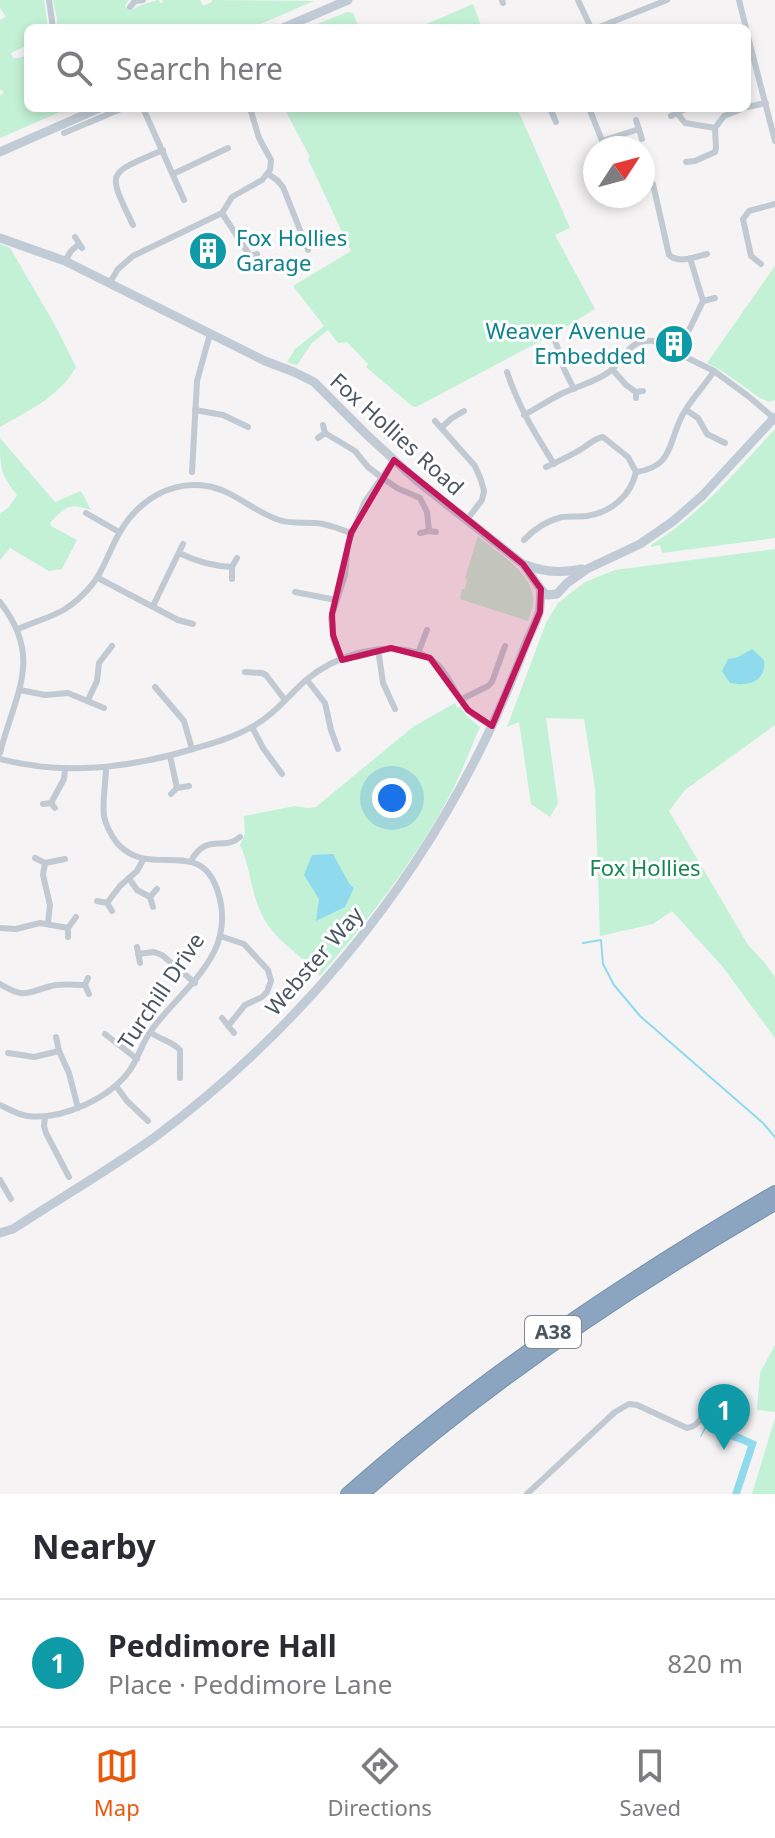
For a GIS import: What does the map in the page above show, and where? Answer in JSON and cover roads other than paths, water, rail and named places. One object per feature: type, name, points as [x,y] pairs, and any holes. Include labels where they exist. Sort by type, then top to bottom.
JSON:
[{"type":"highway","name":"A38","points":[[347,1494],[467,1396],[550,1335],[671,1254],[775,1192]]},
{"type":"highway","name":"A38","points":[[363,1494],[462,1412],[549,1348],[673,1265],[775,1204]]},
{"type":"street","points":[[49,0],[52,24]]},
{"type":"street","points":[[134,2],[143,0]]},
{"type":"street","points":[[292,24],[348,0]]},
{"type":"street","points":[[578,0],[592,24]]},
{"type":"street","points":[[604,24],[667,0]]},
{"type":"street","points":[[739,0],[745,24]]},
{"type":"street","points":[[751,48],[775,141]]},
{"type":"street","points":[[751,107],[766,103]]},
{"type":"street","points":[[68,128],[94,112]]},
{"type":"street","points":[[0,152],[112,112]]},
{"type":"street","points":[[145,112],[184,195]]},
{"type":"street","points":[[109,284],[118,269],[133,256],[222,213],[232,197],[268,174],[271,160],[247,112]]},
{"type":"street","points":[[552,112],[556,122]]},
{"type":"street","points":[[591,112],[601,136]]},
{"type":"street","points":[[678,112],[674,114],[685,123],[715,128]]},
{"type":"street","points":[[686,162],[695,161],[716,150],[715,128],[724,116],[735,112]]},
{"type":"street","points":[[636,120],[641,136]]},
{"type":"street","points":[[623,136],[639,129]]},
{"type":"street","points":[[173,174],[222,147]]},
{"type":"street","points":[[133,220],[116,188],[117,173],[163,150]]},
{"type":"street","points":[[695,161],[698,171]]},
{"type":"street","points":[[268,174],[283,187],[307,246],[316,238]]},
{"type":"street","points":[[655,193],[669,255],[677,260],[707,254]]},
{"type":"street","points":[[761,264],[752,258],[743,219],[749,211],[775,204]]},
{"type":"street","points":[[222,213],[252,258]]},
{"type":"street","name":"Fox Hollies Road","points":[[0,238],[65,261],[314,382],[394,460],[523,564],[540,588]]},
{"type":"street","points":[[65,261],[79,243]]},
{"type":"street","points":[[678,353],[703,301],[690,258]]},
{"type":"street","points":[[742,260],[752,258]]},
{"type":"street","points":[[703,301],[715,298]]},
{"type":"street","points":[[183,467],[192,470],[198,372],[210,334]]},
{"type":"street","points":[[553,336],[574,389]]},
{"type":"street","points":[[524,415],[612,369],[629,348],[641,341],[653,341],[714,371],[774,418],[702,496],[672,522],[640,544],[587,569],[552,572],[541,576],[540,588],[547,595],[560,591],[562,578],[552,572]]},
{"type":"street","points":[[550,353],[559,351]]},
{"type":"street","points":[[612,369],[638,394]]},
{"type":"street","points":[[636,472],[647,470],[663,460],[681,418],[714,371]]},
{"type":"street","points":[[507,372],[524,415],[554,464]]},
{"type":"street","points":[[503,389],[512,385]]},
{"type":"street","points":[[195,410],[214,412],[248,427]]},
{"type":"street","points":[[686,410],[698,418],[703,429],[713,438],[725,443]]},
{"type":"street","points":[[442,427],[464,411]]},
{"type":"street","points":[[232,431],[236,421]]},
{"type":"street","points":[[435,421],[475,466],[481,480],[484,491],[482,500],[466,521]]},
{"type":"street","points":[[318,438],[324,429],[355,451],[381,477],[420,498],[432,531],[420,533]]},
{"type":"street","points":[[524,540],[539,526],[559,518],[606,510],[630,490],[636,472],[628,457],[603,437],[546,467]]},
{"type":"street","points":[[709,446],[713,438]]},
{"type":"street","points":[[342,660],[331,623],[345,575],[351,533],[364,503],[394,460]]},
{"type":"street","points":[[18,629],[66,610],[98,578],[119,532],[137,509],[156,495],[175,488],[194,485],[219,489],[277,520],[327,525],[351,533]]},
{"type":"street","points":[[93,513],[119,532]]},
{"type":"street","points":[[531,533],[537,540]]},
{"type":"street","points":[[153,606],[183,544]]},
{"type":"street","points":[[179,553],[211,566],[232,567]]},
{"type":"street","points":[[232,579],[232,567],[237,558]]},
{"type":"street","name":"Fox Hollies Road","points":[[523,564],[552,572]]},
{"type":"street","name":"Webster Way","points":[[0,1233],[13,1229],[154,1137],[220,1084],[291,1017],[341,963],[398,888],[447,811],[492,726],[540,612],[587,569]]},
{"type":"street","points":[[98,578],[180,621],[193,624]]},
{"type":"street","points":[[301,582],[297,592],[336,600]]},
{"type":"street","name":"Webster Way","points":[[540,588],[540,612]]},
{"type":"street","points":[[0,602],[18,629],[24,653],[20,690],[4,722],[0,753]]},
{"type":"street","points":[[176,629],[180,621]]},
{"type":"street","points":[[418,653],[427,630]]},
{"type":"street","points":[[88,700],[97,681],[97,669],[112,646]]},
{"type":"street","points":[[462,699],[492,682],[505,646]]},
{"type":"street","points":[[378,649],[383,683],[393,706],[399,697]]},
{"type":"street","points":[[0,759],[36,768],[65,770],[106,767],[170,756],[229,738],[252,727],[320,670],[378,649],[404,649],[418,653],[439,666],[473,715],[492,726]]},
{"type":"street","points":[[501,657],[510,660]]},
{"type":"street","points":[[266,675],[272,667]]},
{"type":"street","points":[[245,672],[266,675],[285,700]]},
{"type":"street","points":[[307,680],[325,703],[337,746],[344,740]]},
{"type":"street","points":[[155,687],[184,721],[192,749]]},
{"type":"street","points":[[20,690],[45,695],[68,693],[104,708]]},
{"type":"street","points":[[163,698],[171,691]]},
{"type":"street","points":[[252,727],[282,774]]},
{"type":"street","points":[[170,756],[174,791],[189,786]]},
{"type":"street","points":[[267,774],[277,766]]},
{"type":"street","points":[[106,767],[104,807],[107,826],[123,849],[143,860],[191,861],[195,853],[206,845],[238,839],[239,852]]},
{"type":"street","points":[[43,804],[53,806],[65,770]]},
{"type":"street","points":[[35,858],[45,863],[65,859]]},
{"type":"street","points":[[107,903],[137,871],[143,860]]},
{"type":"street","name":"Turchill Drive","points":[[0,1105],[18,1114],[45,1117],[89,1103],[116,1086],[129,1071],[150,1032],[195,983],[220,936],[222,910],[218,892],[209,873],[191,861]]},
{"type":"street","points":[[45,863],[43,875],[50,905],[48,923]]},
{"type":"street","points":[[129,878],[137,890],[150,897],[153,907]]},
{"type":"street","points":[[150,897],[157,889]]},
{"type":"street","points":[[97,901],[107,903],[112,911]]},
{"type":"street","points":[[68,937],[68,928],[76,917]]},
{"type":"street","points":[[0,928],[16,929],[40,923],[68,928]]},
{"type":"street","points":[[220,936],[244,944],[268,970],[271,981],[267,992],[245,1005],[228,1026]]},
{"type":"street","points":[[140,963],[138,950],[154,952],[162,955],[195,983]]},
{"type":"street","points":[[0,984],[25,994],[56,985],[86,982],[89,994]]},
{"type":"street","points":[[222,1018],[234,1033]]},
{"type":"street","points":[[117,1031],[108,1036],[137,1059]]},
{"type":"street","points":[[150,1032],[180,1050],[180,1078]]},
{"type":"street","points":[[56,1037],[78,1108]]},
{"type":"street","points":[[15,1045],[11,1053],[34,1057],[59,1051]]},
{"type":"street","points":[[181,1064],[191,1065]]},
{"type":"street","points":[[116,1086],[148,1121]]},
{"type":"street","points":[[135,1121],[142,1115]]},
{"type":"street","points":[[45,1117],[46,1133],[69,1177]]},
{"type":"street","points":[[62,1162],[72,1157]]},
{"type":"street","points":[[1,1183],[11,1199]]},
{"type":"street","points":[[527,1494],[624,1406],[637,1405],[687,1428],[699,1422],[707,1401]]},
{"type":"water","points":[[752,649],[764,660],[759,678],[749,683],[730,683],[722,671],[728,659]]},
{"type":"water","points":[[333,854],[354,888],[345,907],[316,921],[319,899],[304,875],[312,855]]},
{"type":"water","points":[[715,1412],[731,1430],[757,1442],[740,1494],[732,1494],[748,1446],[720,1435],[723,1427],[715,1421],[710,1422],[700,1437],[709,1416]]},
{"type":"waterway","points":[[583,943],[601,940],[603,964],[614,985],[640,1016],[763,1123],[775,1137]]},
{"type":"place","name":"Fox Hollies Garage","points":[[208,251]]},
{"type":"place","name":"Weaver Avenue Embedded","points":[[674,344]]},
{"type":"place","name":"Peddimore Hall","points":[[724,1450]]},
{"type":"park label","name":"Fox Hollies","points":[[645,868]]}]
